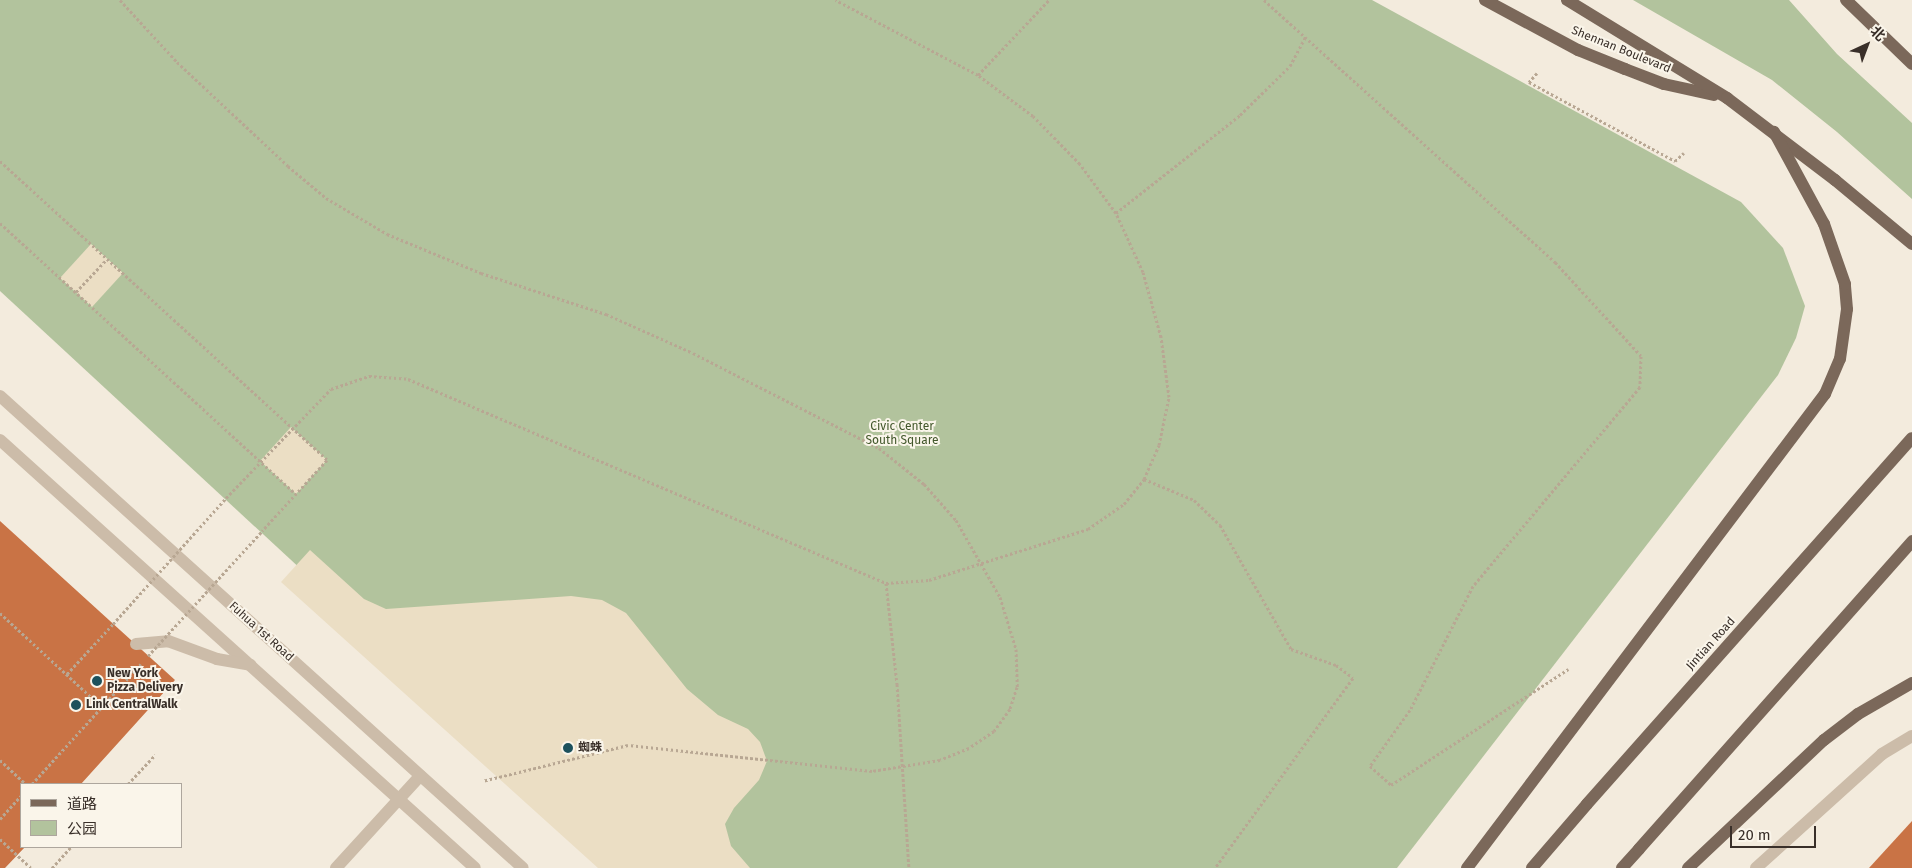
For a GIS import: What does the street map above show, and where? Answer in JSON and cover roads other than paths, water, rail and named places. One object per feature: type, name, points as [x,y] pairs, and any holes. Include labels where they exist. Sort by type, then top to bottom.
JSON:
[{"type":"main road","name":"Shennan Boulevard","points":[[1485,0],[1578,50],[1664,84],[1727,98]]},
{"type":"main road","name":"Shennan Boulevard","points":[[1567,0],[1727,98],[1774,132],[1912,244]]},
{"type":"main road","points":[[1846,0],[1912,64]]},
{"type":"main road","points":[[1886,38],[1912,54]]},
{"type":"main road","points":[[1467,868],[1825,394],[1840,359],[1847,309],[1845,284],[1824,224],[1774,132]]},
{"type":"main road","name":"Jintian Road","points":[[1532,868],[1912,438]]},
{"type":"main road","points":[[1622,868],[1912,542]]},
{"type":"main road","points":[[1688,868],[1824,740],[1858,714],[1912,683]]},
{"type":"street","name":"Fuhua 1st Road","points":[[0,396],[523,868]]},
{"type":"street","points":[[0,440],[475,868]]},
{"type":"street","points":[[136,644],[168,641],[217,659],[250,666]]},
{"type":"street","points":[[1756,868],[1882,754],[1912,736]]},
{"type":"street","points":[[336,868],[420,776]]},
{"type":"place","name":"New York Pizza Delivery","points":[[97,681]]},
{"type":"place","name":"Link CentralWalk","points":[[76,705]]},
{"type":"place","name":"蜘蛛","points":[[568,748]]},
{"type":"park label","name":"Civic Center South Square","points":[[902,434]]}]
